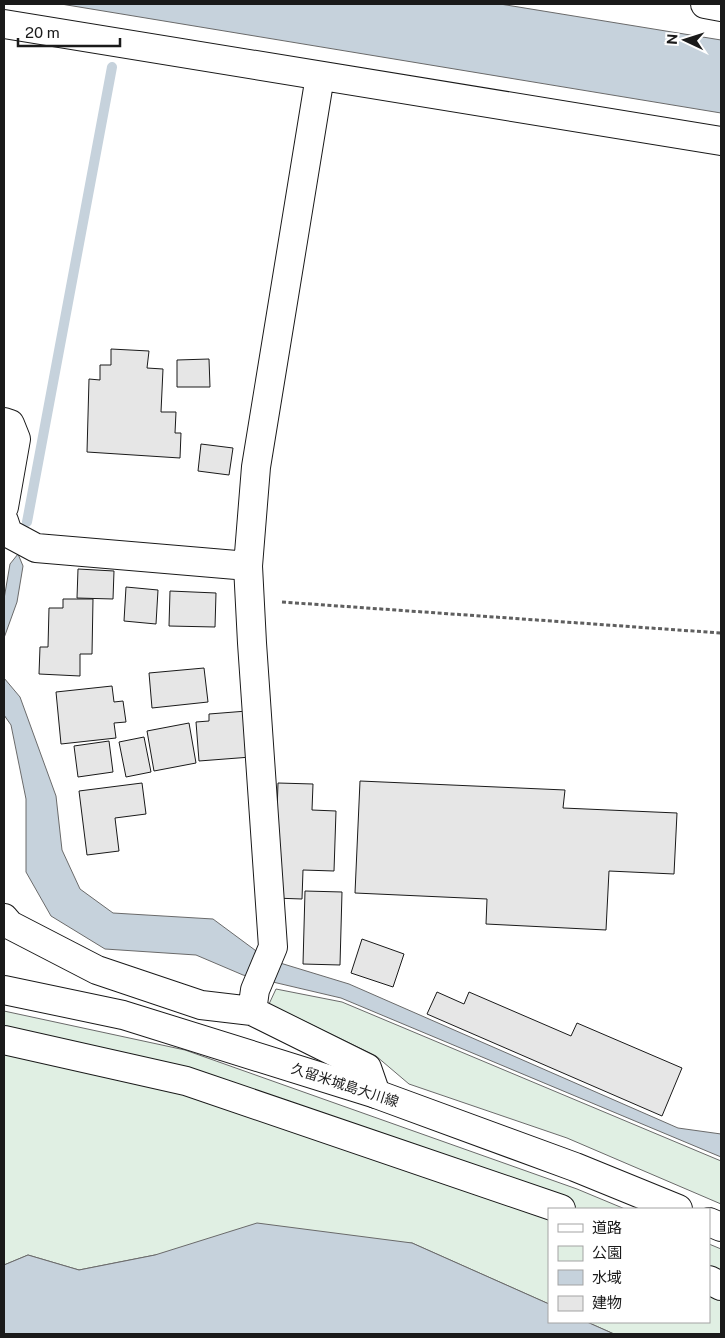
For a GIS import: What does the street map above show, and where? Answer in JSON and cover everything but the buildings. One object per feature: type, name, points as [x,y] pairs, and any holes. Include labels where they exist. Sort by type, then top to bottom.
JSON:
[{"type":"street","points":[[705,4],[721,7]]},
{"type":"street","points":[[4,24],[721,141]]},
{"type":"street","points":[[253,1001],[273,947],[249,577],[256,467],[320,76]]},
{"type":"street","points":[[4,422],[10,424],[16,439],[4,507]]},
{"type":"street","points":[[4,521],[8,533],[36,548],[249,577]]},
{"type":"street","points":[[4,918],[10,925],[97,970],[201,1006],[253,1001],[367,1068],[376,1094]]},
{"type":"street","name":"久留米城島大川線","points":[[4,990],[123,1015],[376,1094],[575,1167],[676,1208]]},
{"type":"street","points":[[4,1040],[186,1081],[558,1208]]},
{"type":"path","points":[[249,577],[276,602],[721,633]]},
{"type":"green space","points":[[276,989],[342,1002],[721,1161],[721,1204],[567,1138],[409,1084],[376,1056],[269,1004]]},
{"type":"green space","points":[[4,1011],[185,1050],[577,1189],[623,1208],[548,1208],[548,1304],[412,1243],[155,1255],[79,1270],[28,1255],[4,1265]]},
{"type":"green space","points":[[710,1244],[721,1249],[721,1334],[614,1334],[589,1323],[710,1323]]},
{"type":"water","points":[[61,4],[500,4],[721,40],[721,113]]},
{"type":"water","points":[[18,554],[23,566],[17,602],[4,638],[4,599],[10,564]]},
{"type":"water","points":[[4,678],[20,697],[56,796],[62,850],[80,889],[113,913],[213,919],[267,959],[349,984],[678,1128],[721,1134],[721,1157],[341,998],[243,975],[196,955],[105,949],[51,916],[26,872],[26,799],[11,725],[4,715]]},
{"type":"water","points":[[257,1223],[412,1243],[548,1304],[548,1323],[589,1323],[614,1334],[4,1334],[4,1265],[28,1255],[79,1270],[155,1255]]},
{"type":"waterway","points":[[27,522],[112,67]]}]
